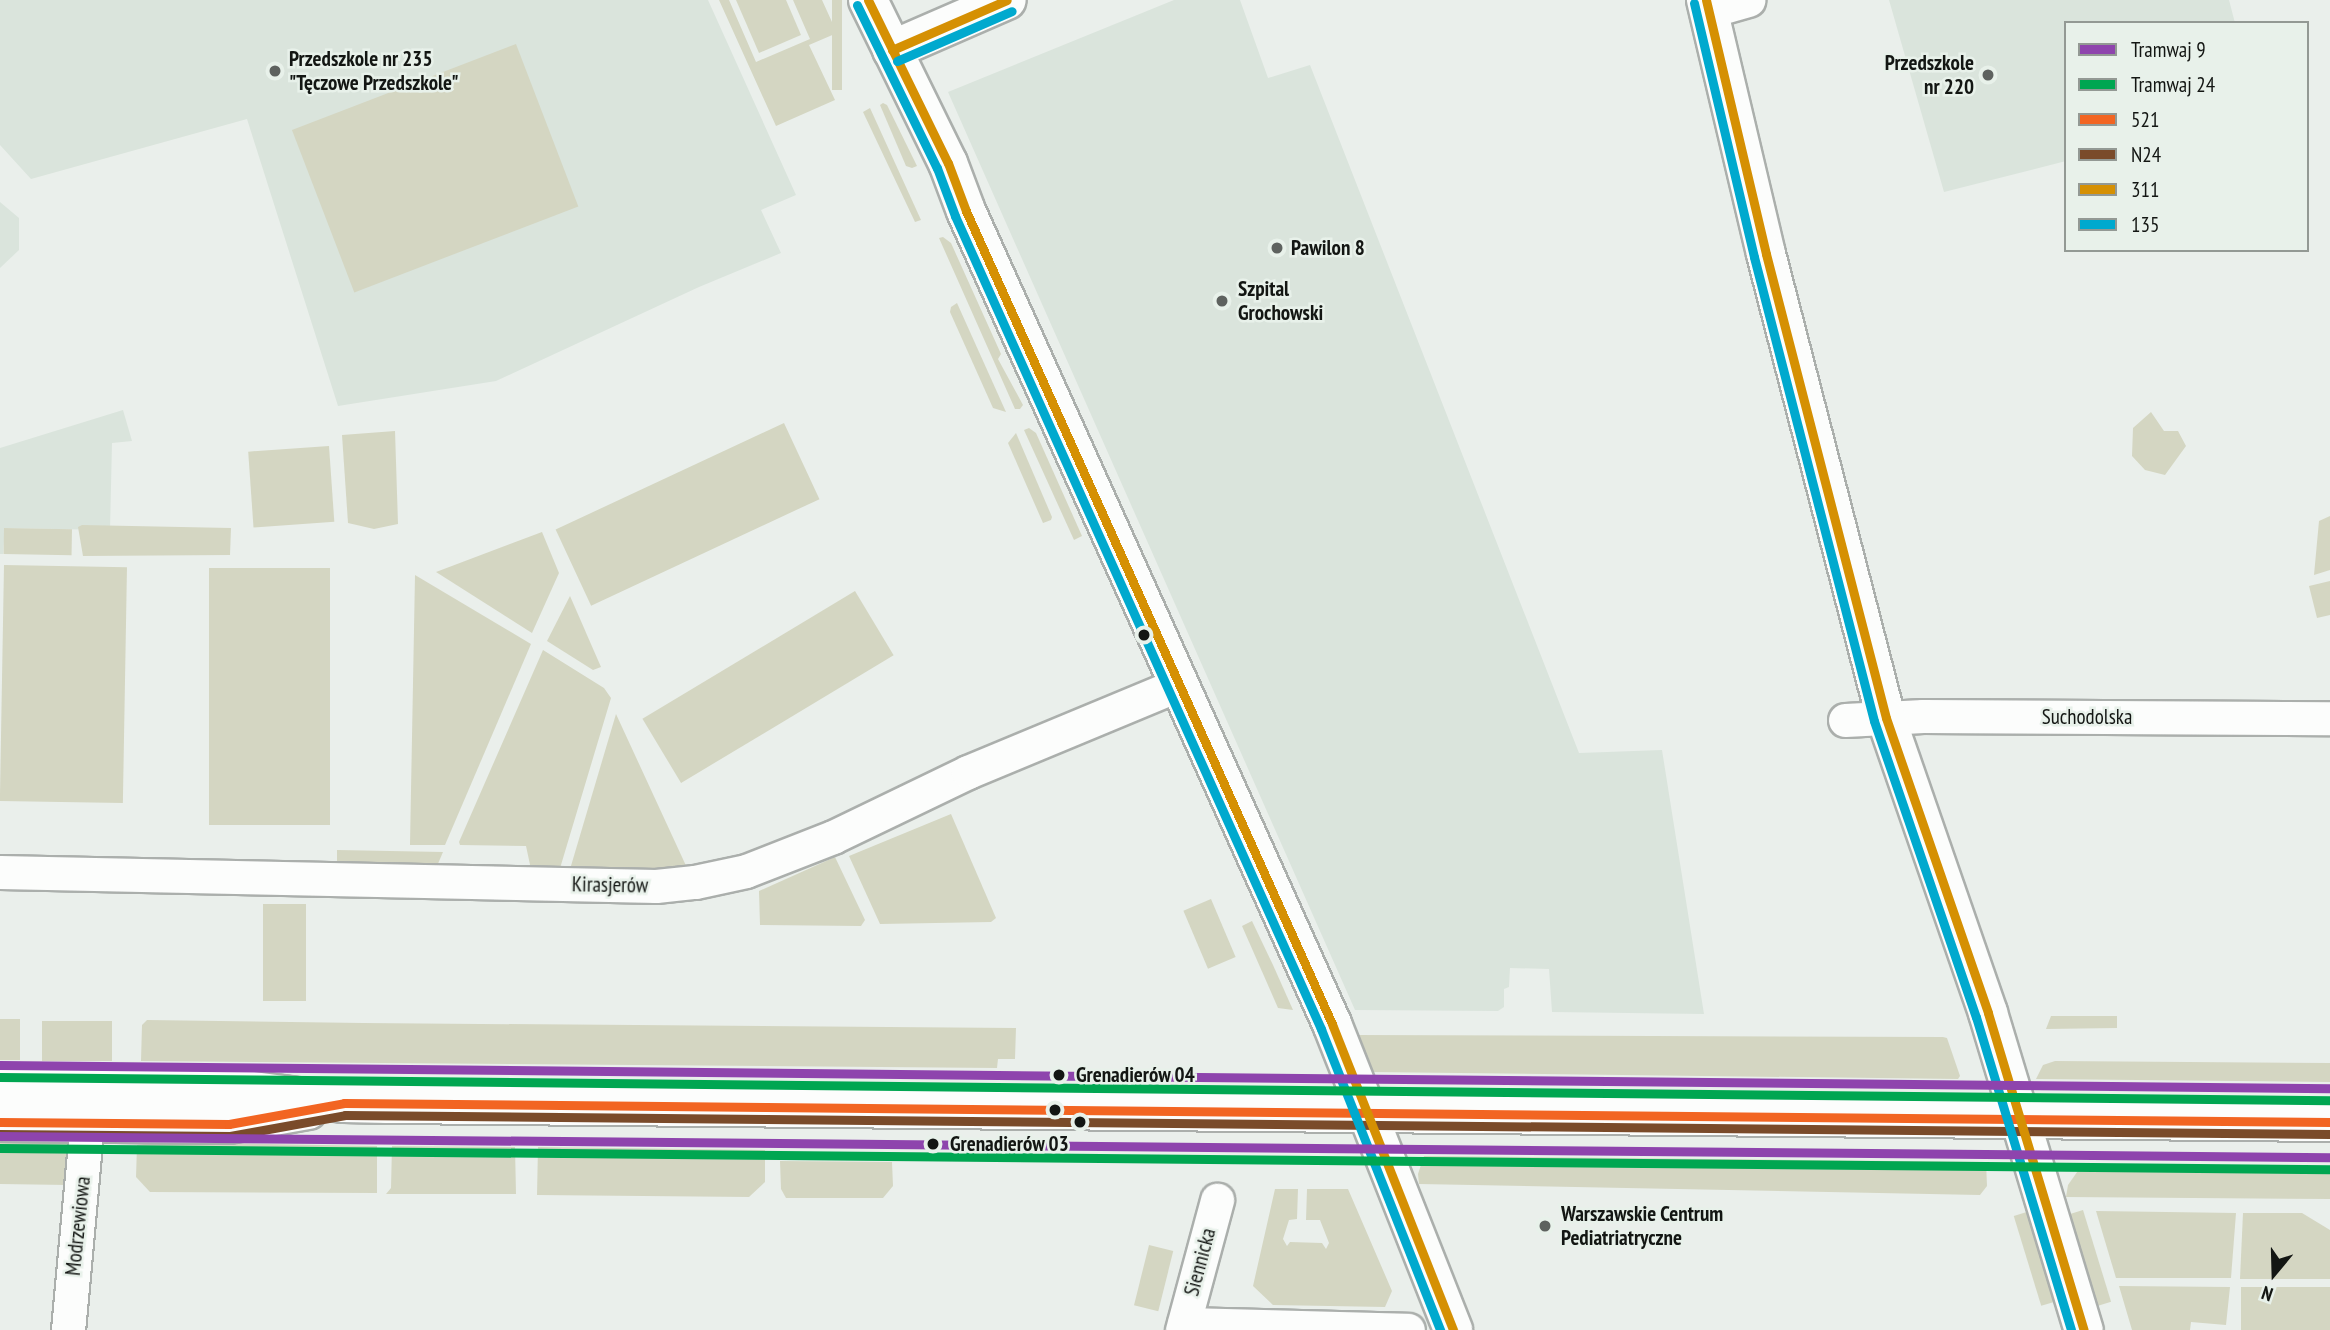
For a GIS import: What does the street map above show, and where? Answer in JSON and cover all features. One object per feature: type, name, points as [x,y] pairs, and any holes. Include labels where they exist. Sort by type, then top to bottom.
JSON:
[{"type":"street","points":[[868,0],[948,163],[966,211],[1332,1024],[1453,1330]]},
{"type":"street","points":[[892,50],[1007,0]]},
{"type":"street","points":[[1748,0],[1708,5],[1770,267],[1886,719],[1988,1013],[2084,1330]]},
{"type":"street","name":"Kirasjerów","points":[[0,872],[656,886],[695,882],[746,872],[821,842],[968,772],[1179,684]]},
{"type":"street","name":"Suchodolska","points":[[1845,720],[1923,716],[2330,718]]},
{"type":"street","points":[[0,1086],[231,1088],[345,1103],[2330,1122]]},
{"type":"street","points":[[0,1122],[229,1124],[345,1103]]},
{"type":"street","name":"Modrzewiowa","points":[[68,1330],[87,1123]]},
{"type":"street","name":"Siennicka","points":[[1217,1200],[1183,1327],[1408,1330]]},
{"type":"shaded area","points":[[0,0],[708,0],[796,195],[761,210],[781,253],[699,287],[496,381],[338,406],[247,119],[31,179],[0,145]]},
{"type":"shaded area","name":"Szpital Grochowski","points":[[1174,0],[1240,0],[1268,78],[1310,65],[1579,753],[1662,750],[1704,1014],[1552,1012],[1549,969],[1510,968],[1509,987],[1504,989],[1504,1007],[1498,1011],[1355,1010],[948,92]]},
{"type":"shaded area","name":"Przedszkole nr 220","points":[[1889,0],[2229,0],[2234,21],[2064,21],[2064,162],[1944,192]]},
{"type":"shaded area","points":[[0,202],[19,218],[19,250],[0,268]]},
{"type":"shaded area","points":[[123,410],[132,441],[112,443],[110,530],[5,528],[3,554],[0,554],[0,448]]},
{"type":"green space","points":[[719,0],[729,0],[756,62],[810,39],[793,0],[822,0],[837,33],[809,45],[835,100],[776,126]]},
{"type":"green space","points":[[736,0],[786,0],[801,35],[759,53]]},
{"type":"green space","points":[[832,0],[842,0],[842,90],[832,90]]},
{"type":"green space","points":[[516,44],[578,206],[354,292],[292,130]]},
{"type":"green space","points":[[880,105],[887,105],[917,166],[906,166]]},
{"type":"green space","points":[[870,108],[921,220],[915,222],[863,112]]},
{"type":"green space","points":[[943,237],[951,243],[1001,354],[998,359],[1023,405],[1020,409],[1015,409],[939,238]]},
{"type":"green space","points":[[957,303],[1006,412],[993,408],[950,312],[951,307]]},
{"type":"green space","points":[[2151,412],[2164,431],[2178,431],[2186,446],[2165,475],[2145,470],[2132,456],[2133,428]]},
{"type":"green space","points":[[784,423],[819,499],[591,606],[556,529]]},
{"type":"green space","points":[[1029,428],[1036,433],[1082,536],[1074,540],[1024,430]]},
{"type":"green space","points":[[395,431],[398,524],[374,529],[348,523],[342,435]]},
{"type":"green space","points":[[1016,433],[1052,517],[1043,523],[1008,443]]},
{"type":"green space","points":[[329,446],[334,522],[253,527],[248,452]]},
{"type":"green space","points":[[2330,516],[2330,570],[2314,575],[2319,521]]},
{"type":"green space","points":[[78,527],[231,528],[230,555],[83,556]]},
{"type":"green space","points":[[4,528],[72,529],[72,555],[4,554]]},
{"type":"green space","points":[[542,532],[559,573],[532,633],[436,572]]},
{"type":"green space","points":[[4,565],[127,567],[123,803],[0,801]]},
{"type":"green space","points":[[209,568],[330,568],[330,825],[209,825]]},
{"type":"green space","points":[[415,575],[531,644],[445,845],[410,845]]},
{"type":"green space","points":[[2330,581],[2330,615],[2317,618],[2309,586]]},
{"type":"green space","points":[[855,591],[894,655],[681,783],[642,719]]},
{"type":"green space","points":[[570,596],[601,667],[593,670],[547,641]]},
{"type":"green space","points":[[543,650],[604,688],[611,698],[558,875],[532,874],[526,846],[460,845],[459,842]]},
{"type":"green space","points":[[616,714],[688,870],[568,876]]},
{"type":"green space","points":[[951,814],[996,918],[991,922],[880,924],[849,856]]},
{"type":"green space","points":[[337,850],[443,852],[434,873],[337,873]]},
{"type":"green space","points":[[835,857],[865,920],[861,926],[760,925],[759,891]]},
{"type":"green space","points":[[1211,899],[1236,957],[1208,969],[1183,911]]},
{"type":"green space","points":[[263,904],[306,904],[306,1001],[263,1001]]},
{"type":"green space","points":[[1252,921],[1293,1010],[1278,1008],[1242,926]]},
{"type":"green space","points":[[2051,1016],[2117,1016],[2117,1028],[2046,1029]]},
{"type":"green space","points":[[0,1019],[20,1019],[20,1060],[0,1060]]},
{"type":"green space","points":[[147,1020],[1016,1028],[1015,1059],[998,1059],[997,1068],[141,1061],[142,1025]]},
{"type":"green space","points":[[42,1021],[112,1021],[112,1061],[42,1061]]},
{"type":"green space","points":[[1355,1035],[1943,1037],[1947,1038],[1960,1076],[1958,1079],[1370,1072]]},
{"type":"green space","points":[[2055,1061],[2330,1063],[2330,1082],[2036,1079],[2043,1065]]},
{"type":"green space","points":[[0,1141],[68,1141],[71,1151],[68,1185],[0,1184]]},
{"type":"green space","points":[[162,1142],[377,1146],[377,1193],[150,1192],[136,1177],[137,1145]]},
{"type":"green space","points":[[392,1146],[515,1147],[516,1194],[386,1194],[391,1188]]},
{"type":"green space","points":[[538,1147],[765,1150],[765,1182],[749,1197],[537,1195]]},
{"type":"green space","points":[[1424,1156],[1986,1162],[1987,1186],[1980,1195],[1419,1184],[1418,1174]]},
{"type":"green space","points":[[780,1161],[892,1162],[893,1186],[883,1198],[786,1198],[781,1189]]},
{"type":"green space","points":[[2082,1165],[2330,1166],[2330,1199],[2066,1197],[2068,1185]]},
{"type":"green space","points":[[1275,1189],[1298,1189],[1297,1219],[1289,1220],[1283,1239],[1287,1246],[1290,1242],[1322,1243],[1326,1249],[1329,1243],[1320,1220],[1306,1220],[1307,1189],[1348,1189],[1392,1291],[1385,1307],[1273,1305],[1253,1286]]},
{"type":"green space","points":[[2083,1210],[2111,1302],[2096,1306],[2068,1215]]},
{"type":"green space","points":[[2030,1211],[2057,1301],[2041,1306],[2014,1216]]},
{"type":"green space","points":[[2096,1211],[2236,1213],[2231,1278],[2116,1278]]},
{"type":"green space","points":[[2243,1213],[2302,1213],[2330,1230],[2330,1279],[2240,1279]]},
{"type":"green space","points":[[1149,1245],[1173,1251],[1158,1311],[1134,1305]]},
{"type":"green space","points":[[2119,1286],[2230,1287],[2226,1325],[2191,1322],[2190,1330],[2132,1330]]},
{"type":"green space","points":[[2241,1287],[2330,1287],[2330,1330],[2241,1330]]},
{"type":"tram line","name":"9","points":[[0,1065],[2330,1088]]},
{"type":"tram line","name":"24","points":[[0,1077],[2330,1100]]},
{"type":"tram line","name":"9","points":[[0,1136],[2330,1157]]},
{"type":"tram line","name":"24","points":[[0,1148],[2330,1169]]},
{"type":"transit line","name":"311","points":[[868,0],[948,163],[966,211],[1332,1024],[1453,1330]]},
{"type":"transit line","name":"311","points":[[892,50],[1007,0]]},
{"type":"transit line","name":"311","points":[[1706,0],[1766,254],[1886,718],[1988,1013],[2084,1330]]},
{"type":"transit line","name":"135","points":[[1694,3],[1754,257],[1874,721],[1976,1017],[2071,1330]]},
{"type":"transit line","name":"135","points":[[857,5],[937,168],[955,216],[1321,1029],[1440,1330]]},
{"type":"transit line","name":"135","points":[[897,61],[1012,11]]},
{"type":"transit line","name":"521","points":[[0,1122],[229,1124],[344,1103],[2330,1122]]},
{"type":"transit line","name":"N24","points":[[0,1134],[230,1136],[345,1115],[2330,1134]]},
{"type":"place","name":"Przedszkole nr 235 \"Tęczowe Przedszkole\"","points":[[275,71]]},
{"type":"place","name":"Przedszkole nr 220","points":[[1988,75]]},
{"type":"place","name":"Pawilon 8","points":[[1277,248]]},
{"type":"place","name":"Szpital Grochowski","points":[[1222,301]]},
{"type":"place","name":"Grenadierów 04","points":[[1059,1075]]},
{"type":"place","name":"Grenadierów 03","points":[[933,1144]]},
{"type":"place","name":"Warszawskie Centrum Pediatriatryczne","points":[[1545,1226]]}]
